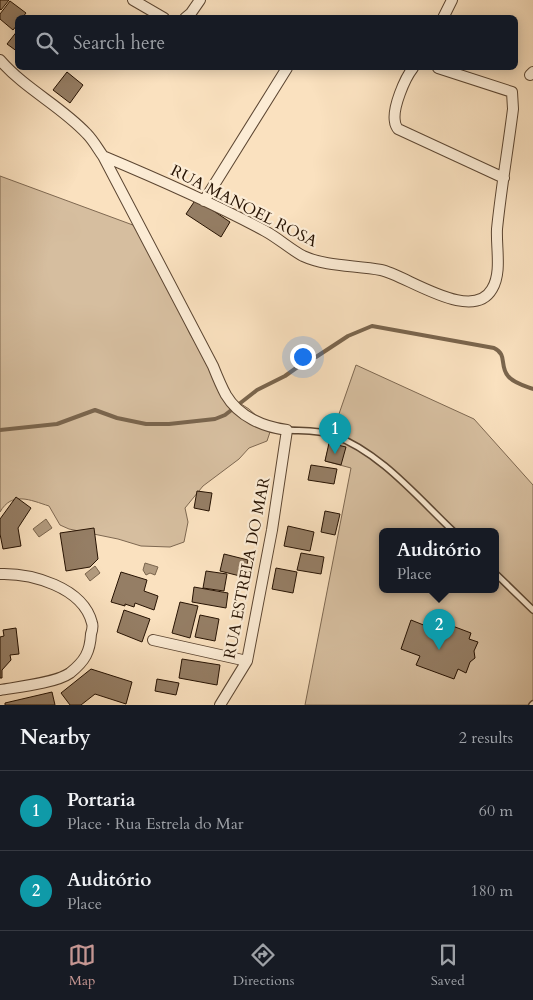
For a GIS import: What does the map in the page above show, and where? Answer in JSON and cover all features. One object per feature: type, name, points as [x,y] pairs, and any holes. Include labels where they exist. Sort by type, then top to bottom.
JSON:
[{"type":"street","points":[[133,0],[159,15]]},
{"type":"street","points":[[189,15],[200,0]]},
{"type":"street","points":[[444,15],[452,0]]},
{"type":"street","points":[[0,60],[88,135],[103,156],[227,396],[240,411],[256,421],[272,428],[287,430]]},
{"type":"street","points":[[204,201],[286,70]]},
{"type":"street","points":[[412,70],[396,107],[394,123],[398,129],[504,178]]},
{"type":"street","name":"RUA MANOEL ROSA","points":[[103,156],[168,183],[266,232],[304,256],[333,264],[382,270],[402,277],[436,295],[456,300],[473,301],[484,298],[492,289],[497,273],[497,232],[513,109],[512,92],[444,70]]},
{"type":"street","name":"RUA ESTRELA DO MAR","points":[[220,705],[247,661],[272,530],[287,430]]},
{"type":"street","points":[[0,574],[30,576],[57,585],[81,602],[92,623],[90,648],[86,657],[70,673],[60,679],[0,690]]},
{"type":"street","points":[[153,640],[247,661]]},
{"type":"lane","points":[[287,430],[332,434],[357,446],[378,460],[449,528]]},
{"type":"lane","points":[[499,577],[533,610]]},
{"type":"shaded area","points":[[0,176],[141,228],[190,334],[215,374],[222,392],[249,409],[271,429],[267,441],[249,448],[239,459],[203,486],[185,508],[188,522],[184,542],[170,547],[141,546],[118,539],[69,529],[60,525],[49,506],[22,499],[10,501],[0,512]]},
{"type":"shaded area","points":[[356,365],[474,419],[533,485],[533,705],[305,705],[351,468],[325,461],[332,434]]},
{"type":"shaded area","points":[[46,519],[52,528],[39,537],[33,529]]},
{"type":"shaded area","points":[[145,563],[158,567],[155,575],[150,573],[146,575],[143,570]]},
{"type":"shaded area","points":[[95,566],[100,573],[90,581],[85,574]]},
{"type":"building","points":[[0,0],[9,0],[1,10],[0,9]]},
{"type":"building","points":[[10,1],[26,13],[24,15],[15,15],[15,28],[13,30],[0,19],[0,14]]},
{"type":"building","points":[[15,34],[15,50],[7,44]]},
{"type":"building","points":[[67,72],[83,85],[70,103],[53,90]]},
{"type":"building","points":[[196,199],[230,222],[221,237],[186,214]]},
{"type":"building","points":[[329,443],[346,447],[341,465],[325,461]]},
{"type":"building","points":[[311,465],[337,469],[334,484],[308,480]]},
{"type":"building","points":[[197,491],[212,493],[209,511],[194,508]]},
{"type":"building","points":[[16,497],[31,508],[18,528],[21,546],[3,549],[0,519]]},
{"type":"building","points":[[325,511],[340,514],[335,535],[321,532]]},
{"type":"building","points":[[288,526],[314,532],[310,551],[284,546]]},
{"type":"building","points":[[94,528],[98,559],[90,567],[66,571],[60,533]]},
{"type":"building","points":[[301,553],[324,557],[321,574],[297,570]]},
{"type":"building","points":[[224,554],[248,560],[244,577],[220,571]]},
{"type":"building","points":[[276,568],[297,572],[293,593],[272,589]]},
{"type":"building","points":[[206,571],[227,574],[224,591],[203,588]]},
{"type":"building","points":[[121,572],[147,580],[144,591],[158,596],[154,610],[135,603],[134,607],[111,602]]},
{"type":"building","points":[[194,587],[228,593],[226,608],[192,602]]},
{"type":"building","points":[[180,602],[198,606],[190,638],[172,633]]},
{"type":"building","points":[[124,610],[150,619],[142,642],[117,632]]},
{"type":"building","points":[[200,615],[219,619],[215,641],[195,637]]},
{"type":"building","points":[[434,619],[471,633],[469,639],[478,642],[474,651],[475,658],[470,662],[466,673],[458,669],[454,679],[416,665],[420,656],[401,649],[411,620],[431,628]]},
{"type":"building","points":[[16,628],[19,654],[10,655],[11,660],[2,670],[2,678],[0,678],[0,637],[4,636],[3,630]]},
{"type":"building","points":[[182,659],[220,665],[217,685],[179,678]]},
{"type":"building","points":[[91,669],[132,682],[126,704],[95,694],[81,705],[70,705],[61,693]]},
{"type":"building","points":[[157,679],[179,683],[176,695],[155,691]]},
{"type":"building","points":[[52,692],[55,705],[5,705],[5,703]]},
{"type":"waterway","points":[[0,430],[57,424],[95,410],[117,418],[146,424],[169,424],[215,419],[225,415],[257,390],[285,376],[348,336],[372,326],[494,348],[501,354],[505,372],[510,378],[519,384],[533,389]]},
{"type":"place","name":"Portaria","points":[[335,454]]},
{"type":"place","name":"Auditório","points":[[439,650]]}]
